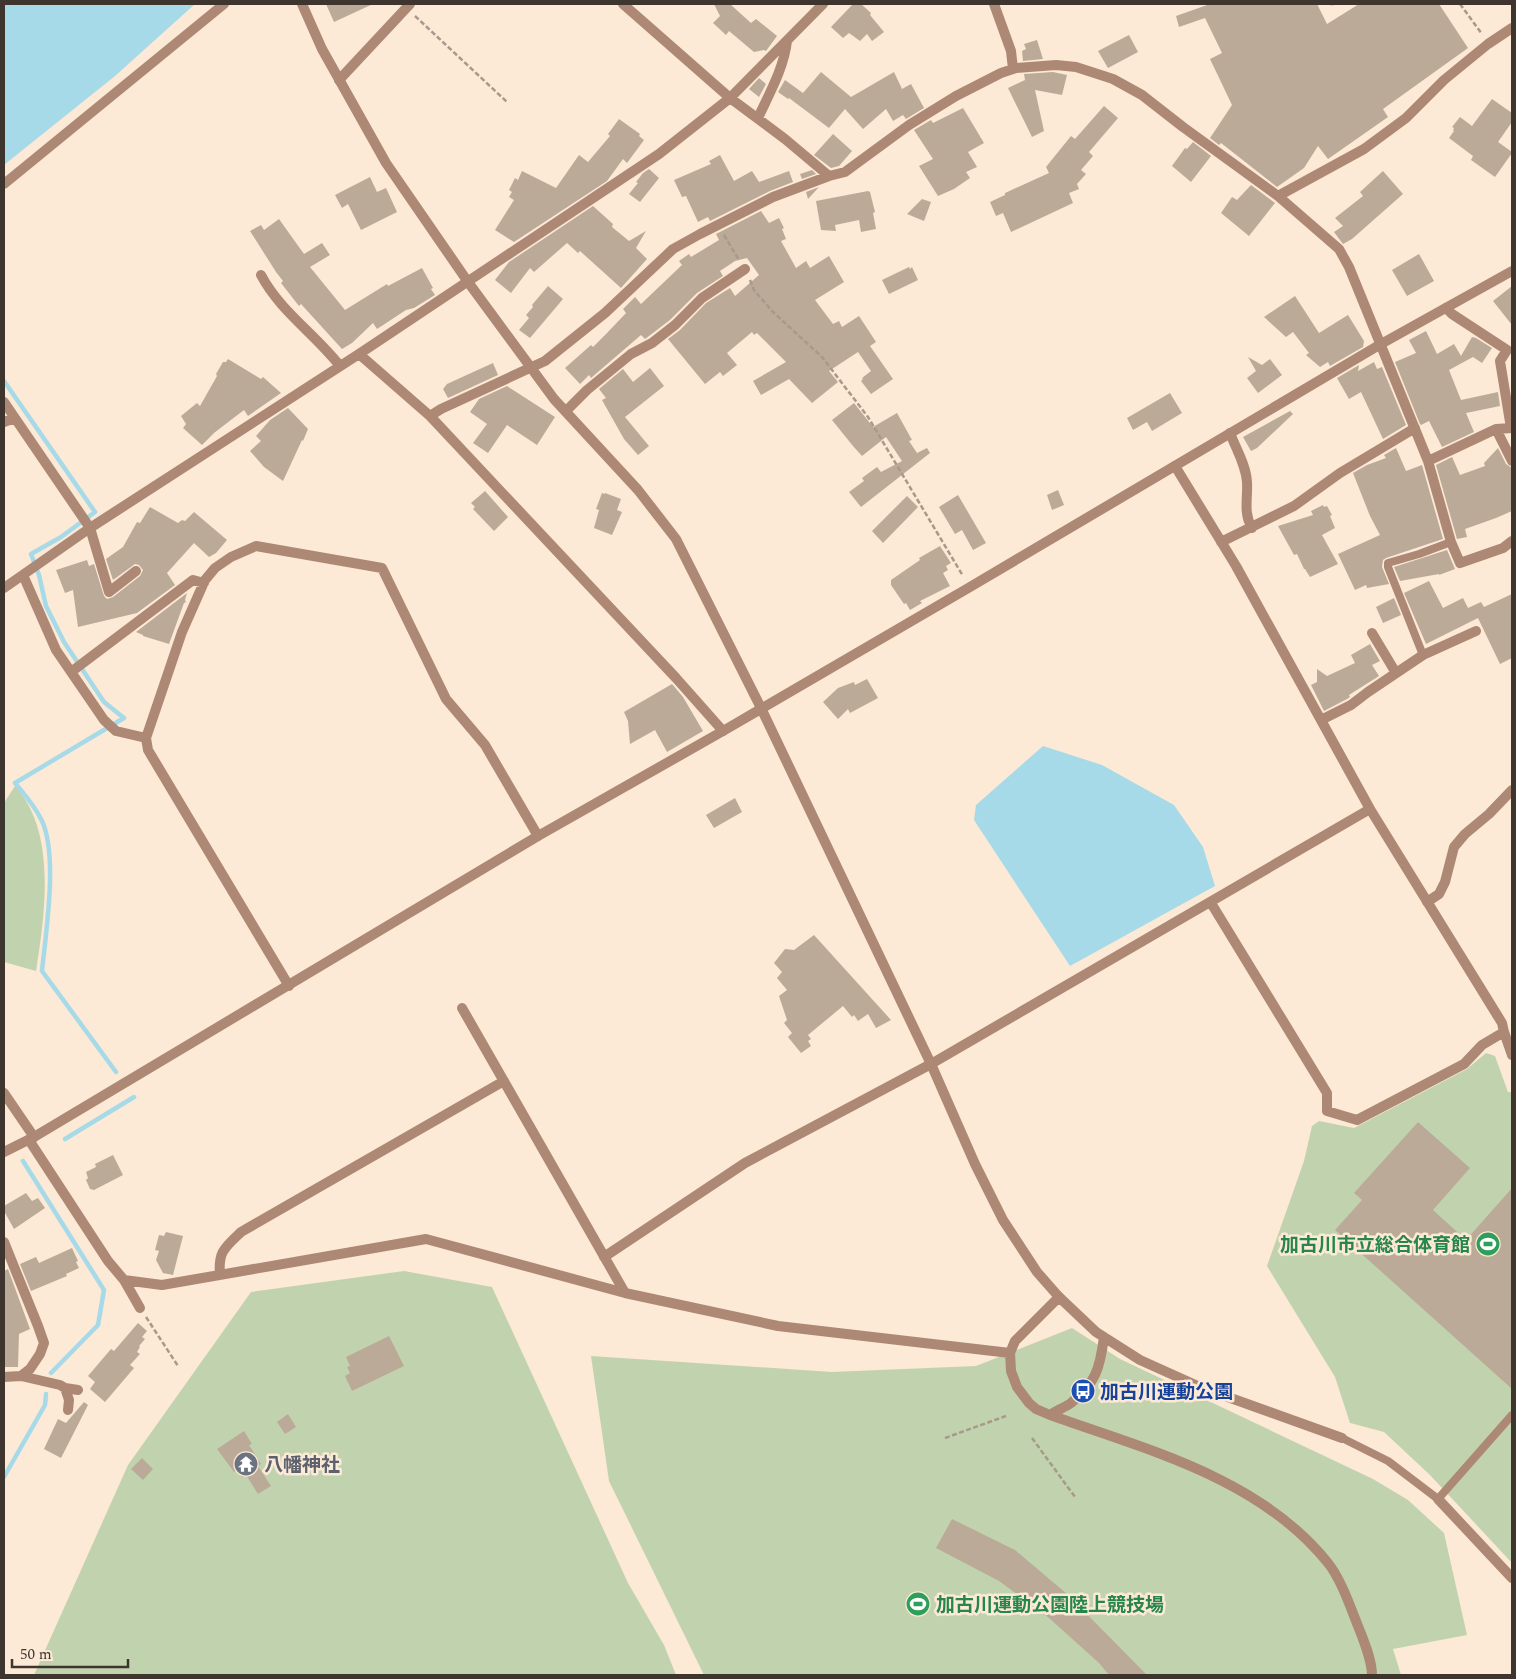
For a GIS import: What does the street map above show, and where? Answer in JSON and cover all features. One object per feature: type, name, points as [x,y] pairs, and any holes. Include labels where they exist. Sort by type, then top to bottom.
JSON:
[{"type":"street","points":[[4,184],[224,4]]},
{"type":"street","points":[[302,4],[322,49],[386,163],[468,282],[531,368],[566,411],[638,490],[676,539],[760,708],[931,1064],[975,1164],[1003,1220],[1036,1272],[1059,1297],[1104,1337],[1140,1360],[1200,1387],[1342,1438]]},
{"type":"street","points":[[623,4],[730,98],[807,156],[829,176]]},
{"type":"street","points":[[4,588],[90,528],[359,354],[659,154],[730,98],[823,4]]},
{"type":"street","points":[[994,4],[1011,51],[1013,69]]},
{"type":"street","points":[[339,80],[408,6]]},
{"type":"street","points":[[1278,196],[1364,149],[1406,118],[1444,80],[1488,44],[1512,28]]},
{"type":"street","points":[[758,118],[781,66],[786,52],[787,41]]},
{"type":"street","points":[[430,416],[441,409],[545,361],[605,313],[673,250],[719,224],[773,198],[844,172],[909,125],[956,96],[1001,73],[1013,69],[1056,65],[1076,67],[1113,79],[1142,95],[1278,196],[1339,249],[1349,266],[1382,344],[1428,461],[1451,542],[1460,562],[1503,548],[1512,541]]},
{"type":"street","points":[[566,411],[587,390],[630,354],[652,343],[675,325],[702,298],[745,269]]},
{"type":"street","points":[[4,1152],[32,1138],[289,986],[538,836],[970,588],[1230,433],[1512,270]]},
{"type":"street","points":[[261,274],[268,289],[280,304],[340,366]]},
{"type":"street","points":[[1428,461],[1496,429],[1512,428],[1500,361],[1507,350],[1452,314],[1446,308]]},
{"type":"street","points":[[359,354],[430,416],[676,678],[723,731]]},
{"type":"street","points":[[4,402],[90,528],[109,592],[136,571]]},
{"type":"street","points":[[4,422],[15,418]]},
{"type":"street","points":[[1221,542],[1294,506],[1340,473],[1415,428]]},
{"type":"street","points":[[1496,429],[1512,461]]},
{"type":"street","points":[[1230,433],[1245,470],[1247,482],[1246,519],[1252,528]]},
{"type":"street","points":[[1175,466],[1221,542],[1370,809],[1502,1023],[1512,1055]]},
{"type":"street","points":[[289,986],[148,750],[146,738],[182,632],[204,583],[215,568],[231,557],[256,546],[382,568],[446,699],[485,745],[538,836]]},
{"type":"street","points":[[26,572],[56,650],[104,720],[116,731],[146,738]]},
{"type":"street","points":[[71,672],[193,580],[204,583]]},
{"type":"street","points":[[1321,720],[1351,705],[1423,655],[1476,631]]},
{"type":"street","points":[[1372,633],[1396,673]]},
{"type":"street","points":[[1427,902],[1439,894],[1445,882],[1454,847],[1465,834],[1489,814],[1512,790]]},
{"type":"street","points":[[604,1256],[745,1163],[931,1064],[1370,809]]},
{"type":"street","points":[[1211,903],[1327,1093],[1327,1111],[1356,1120],[1464,1064],[1482,1045],[1504,1032]]},
{"type":"street","points":[[462,1008],[625,1293]]},
{"type":"street","points":[[220,1275],[219,1261],[223,1249],[241,1232],[504,1081]]},
{"type":"street","points":[[4,1093],[108,1261],[124,1280],[140,1308]]},
{"type":"street","points":[[124,1280],[162,1284],[426,1240],[625,1293],[778,1326],[1010,1353]]},
{"type":"street","points":[[4,1242],[44,1343],[40,1354],[30,1369],[21,1376]]},
{"type":"street","points":[[1059,1297],[1015,1341],[1010,1353],[1011,1371],[1017,1387],[1029,1403],[1036,1409],[1050,1415],[1214,1476],[1278,1513],[1329,1564],[1346,1597],[1363,1640],[1372,1675]]},
{"type":"street","points":[[1050,1415],[1070,1403],[1093,1378],[1100,1363],[1104,1337]]},
{"type":"street","points":[[4,1377],[21,1376],[78,1390]]},
{"type":"street","points":[[65,1388],[69,1400],[68,1410]]},
{"type":"street","points":[[1438,1499],[1512,1578]]},
{"type":"lane","points":[[1423,655],[1388,563],[1451,542]]},
{"type":"lane","points":[[1342,1438],[1388,1461],[1438,1499],[1512,1415]]},
{"type":"path","points":[[1460,4],[1488,44]]},
{"type":"path","points":[[408,6],[507,102]]},
{"type":"path","points":[[719,224],[745,269],[754,290],[773,312],[822,357],[868,417],[970,588]]},
{"type":"path","points":[[140,1308],[178,1366]]},
{"type":"path","points":[[945,1438],[1006,1416]]},
{"type":"path","points":[[1032,1438],[1075,1497]]},
{"type":"green space","points":[[15,786],[28,805],[37,826],[45,874],[42,925],[36,971],[4,962],[4,803]]},
{"type":"green space","name":"加古川市立総合体育館","points":[[1486,1053],[1495,1056],[1508,1092],[1512,1092],[1512,1563],[1430,1475],[1384,1432],[1350,1423],[1335,1377],[1267,1266],[1304,1161],[1312,1126],[1319,1121],[1354,1128],[1467,1069]]},
{"type":"green space","points":[[404,1271],[492,1287],[628,1583],[664,1645],[676,1675],[34,1675],[128,1465],[251,1292]]},
{"type":"green space","name":"加古川運動公園陸上競技場","points":[[1072,1328],[1120,1359],[1373,1479],[1408,1500],[1444,1533],[1467,1635],[1393,1649],[1401,1675],[704,1675],[609,1481],[591,1356],[832,1372],[976,1366]]},
{"type":"water","points":[[4,4],[195,4],[115,76],[4,165]]},
{"type":"water","points":[[1043,746],[1102,765],[1174,805],[1203,847],[1215,886],[1070,966],[974,820],[976,805]]},
{"type":"building","points":[[326,4],[373,4],[334,22]]},
{"type":"building","points":[[714,4],[730,4],[751,23],[756,19],[777,36],[766,51],[754,52],[729,31],[726,35],[713,23],[720,16]]},
{"type":"building","points":[[853,4],[861,4],[871,13],[870,15],[884,32],[872,41],[867,34],[860,41],[849,33],[843,38],[831,27]]},
{"type":"building","points":[[1210,4],[1317,4],[1327,24],[1359,4],[1439,4],[1468,48],[1383,109],[1388,117],[1328,159],[1318,146],[1304,168],[1277,187],[1221,143],[1219,145],[1210,138],[1232,105],[1210,59],[1222,53],[1205,18],[1179,27],[1176,16]]},
{"type":"building","points":[[1129,35],[1138,52],[1108,68],[1098,51]]},
{"type":"building","points":[[1037,40],[1043,59],[1023,61],[1022,51],[1026,49],[1024,44]]},
{"type":"building","points":[[821,72],[851,97],[894,72],[902,89],[911,84],[924,108],[906,119],[903,115],[893,121],[886,109],[863,129],[845,109],[829,128],[778,92],[785,80],[803,93]]},
{"type":"building","points":[[1053,72],[1067,75],[1062,95],[1035,90],[1044,131],[1032,137],[1008,88],[1025,80],[1024,74]]},
{"type":"building","points":[[759,78],[766,84],[759,97],[749,89]]},
{"type":"building","points":[[1492,99],[1512,113],[1512,122],[1498,142],[1512,153],[1495,177],[1471,160],[1473,156],[1449,138],[1454,131],[1452,127],[1460,117],[1472,126]]},
{"type":"building","points":[[1104,106],[1118,118],[1089,152],[1093,156],[1081,170],[1086,174],[1077,184],[1079,189],[1069,193],[1073,203],[1011,232],[1003,213],[996,216],[990,202],[1049,173],[1046,167],[1071,136],[1075,139]]},
{"type":"building","points":[[963,108],[984,143],[968,152],[977,167],[966,172],[970,178],[954,189],[938,196],[919,166],[933,159],[914,130],[931,120],[933,123]]},
{"type":"building","points":[[619,119],[640,134],[639,136],[644,140],[627,163],[623,159],[607,181],[514,242],[495,230],[514,200],[509,197],[512,192],[509,190],[515,178],[518,180],[522,171],[556,188],[579,155],[588,162],[610,136],[608,134]]},
{"type":"building","points":[[833,134],[852,151],[839,166],[831,168],[814,155]]},
{"type":"building","points":[[1193,142],[1211,156],[1191,182],[1172,166],[1185,148],[1187,149]]},
{"type":"building","points":[[720,155],[734,181],[752,171],[759,182],[789,171],[793,182],[770,191],[710,221],[708,217],[698,222],[686,196],[682,197],[674,180],[711,164],[709,161]]},
{"type":"building","points":[[649,169],[659,178],[640,202],[629,194],[643,173]]},
{"type":"building","points":[[812,170],[816,174],[802,179],[800,174]]},
{"type":"building","points":[[1383,171],[1403,194],[1352,239],[1343,244],[1334,232],[1343,226],[1335,218],[1363,196],[1360,192]]},
{"type":"building","points":[[370,177],[377,192],[386,188],[397,212],[361,230],[348,204],[342,208],[335,195]]},
{"type":"building","points":[[1251,185],[1275,203],[1249,236],[1221,213],[1232,197],[1237,200]]},
{"type":"building","points":[[819,187],[808,199],[806,192]]},
{"type":"building","points":[[870,192],[875,212],[873,213],[876,229],[861,232],[859,220],[835,225],[836,231],[821,230],[816,201]]},
{"type":"building","points":[[922,199],[931,202],[924,221],[907,214]]},
{"type":"building","points":[[593,206],[613,224],[612,227],[629,241],[646,231],[636,248],[647,259],[621,288],[580,251],[578,253],[567,243],[534,272],[530,268],[511,293],[495,280],[509,262]]},
{"type":"building","points":[[761,211],[769,223],[779,218],[784,228],[782,229],[786,239],[781,241],[796,268],[806,261],[810,268],[829,256],[844,282],[815,300],[833,324],[839,321],[842,327],[859,316],[876,342],[870,346],[893,379],[871,394],[861,381],[871,371],[858,352],[829,371],[838,382],[812,403],[789,379],[761,395],[753,381],[786,362],[757,333],[754,335],[752,332],[727,353],[737,365],[723,376],[720,372],[705,384],[668,339],[680,330],[706,303],[730,288],[735,296],[759,275],[747,258],[735,261],[720,271],[723,276],[697,293],[670,320],[645,339],[641,335],[591,378],[589,375],[580,384],[565,368],[591,345],[593,347],[607,333],[626,313],[623,309],[635,297],[641,304],[682,265],[679,261],[689,254],[691,257],[719,240],[716,234]]},
{"type":"building","points":[[279,219],[304,254],[322,243],[330,255],[310,267],[345,310],[387,284],[388,286],[422,268],[435,295],[414,308],[406,310],[377,329],[373,323],[352,343],[342,349],[301,304],[299,306],[281,283],[283,281],[250,231],[261,225],[264,230]]},
{"type":"building","points":[[1419,254],[1434,281],[1407,296],[1392,270]]},
{"type":"building","points":[[909,267],[910,269],[912,267],[918,280],[889,294],[882,280]]},
{"type":"building","points":[[548,286],[563,299],[530,338],[519,330],[529,318],[526,315],[533,307],[532,305]]},
{"type":"building","points":[[1512,286],[1512,325],[1493,301]]},
{"type":"building","points":[[1295,296],[1319,333],[1348,315],[1364,341],[1363,347],[1330,366],[1328,362],[1320,367],[1306,355],[1309,353],[1293,332],[1286,337],[1264,317]]},
{"type":"building","points":[[1426,331],[1437,354],[1454,344],[1461,356],[1472,337],[1492,348],[1482,363],[1473,357],[1449,370],[1461,400],[1498,392],[1500,406],[1466,413],[1474,432],[1442,447],[1429,421],[1420,424],[1395,362],[1416,353],[1409,340]]},
{"type":"building","points":[[1248,357],[1262,365],[1270,359],[1282,375],[1258,393],[1247,378],[1256,371]]},
{"type":"building","points":[[228,359],[261,379],[263,377],[281,393],[248,416],[244,410],[214,433],[202,445],[183,428],[186,424],[181,416],[197,403],[200,406],[223,362],[226,362]]},
{"type":"building","points":[[1374,362],[1377,369],[1382,367],[1406,425],[1383,439],[1361,392],[1349,399],[1337,378],[1359,365],[1358,371]]},
{"type":"building","points":[[493,363],[498,375],[448,398],[443,389],[447,384]]},
{"type":"building","points":[[650,368],[664,386],[625,417],[649,446],[638,455],[624,439],[602,400],[606,398],[599,389],[623,369],[633,382]]},
{"type":"building","points":[[507,386],[555,417],[537,445],[507,425],[488,453],[473,443],[487,424],[470,412],[479,399]]},
{"type":"building","points":[[1170,393],[1182,413],[1152,431],[1147,422],[1133,430],[1127,418]]},
{"type":"building","points":[[854,403],[873,427],[897,413],[912,440],[909,441],[917,453],[927,448],[930,453],[861,507],[849,492],[864,481],[862,478],[877,467],[881,472],[902,461],[886,437],[862,456],[853,446],[832,420]]},
{"type":"building","points":[[288,408],[308,429],[283,481],[264,467],[250,451],[261,441],[256,436],[270,420]]},
{"type":"building","points":[[1290,411],[1293,414],[1257,448],[1251,451],[1243,437]]},
{"type":"building","points":[[1396,448],[1406,471],[1422,465],[1443,539],[1386,558],[1383,560],[1382,567],[1389,584],[1367,588],[1366,585],[1355,590],[1338,554],[1380,535],[1370,516],[1353,473],[1386,458],[1384,455]]},
{"type":"building","points":[[1498,448],[1506,464],[1512,468],[1512,511],[1465,529],[1467,537],[1457,539],[1436,465],[1452,457],[1460,475],[1485,466],[1484,463]]},
{"type":"building","points":[[1058,490],[1064,505],[1052,510],[1047,495]]},
{"type":"building","points":[[485,491],[508,517],[494,531],[473,509],[475,507],[471,503]]},
{"type":"building","points":[[602,493],[621,499],[617,510],[622,512],[612,535],[594,528],[599,510],[596,509]]},
{"type":"building","points":[[958,495],[986,543],[973,550],[962,530],[955,534],[939,507]]},
{"type":"building","points":[[907,496],[918,507],[883,543],[872,531]]},
{"type":"building","points":[[1323,505],[1324,507],[1327,506],[1332,515],[1330,516],[1335,528],[1322,535],[1338,564],[1310,577],[1297,554],[1294,555],[1278,526],[1313,515],[1311,511]]},
{"type":"building","points":[[150,507],[178,523],[182,520],[185,521],[194,512],[227,540],[216,553],[209,557],[194,543],[167,573],[175,585],[137,613],[78,627],[73,590],[65,593],[56,570],[87,560],[89,566],[94,564],[104,596],[107,599],[113,597],[140,576],[143,570],[139,565],[135,564],[113,580],[106,559],[123,547],[137,522],[140,523]]},
{"type":"building","points":[[940,546],[951,563],[946,566],[948,570],[943,573],[950,586],[920,601],[922,603],[910,610],[891,585],[891,580],[920,560],[919,558]]},
{"type":"building","points":[[1447,550],[1455,569],[1439,575],[1400,581],[1394,567]]},
{"type":"building","points":[[1429,581],[1443,608],[1463,598],[1468,608],[1481,602],[1484,607],[1512,594],[1512,658],[1500,664],[1478,618],[1426,644],[1404,593]]},
{"type":"building","points":[[187,593],[186,602],[169,644],[136,632]]},
{"type":"building","points":[[1394,598],[1401,615],[1383,623],[1376,607]]},
{"type":"building","points":[[1370,644],[1380,661],[1372,665],[1379,676],[1349,695],[1350,697],[1347,699],[1324,711],[1311,685],[1317,682],[1317,669],[1327,676],[1355,663],[1351,655]]},
{"type":"building","points":[[867,679],[878,698],[850,713],[848,709],[838,719],[823,702],[838,688],[854,682],[855,685]]},
{"type":"building","points":[[672,684],[683,697],[703,731],[667,752],[655,730],[630,744],[628,721],[624,712]]},
{"type":"building","points":[[735,798],[742,812],[714,828],[706,815]]},
{"type":"building","points":[[814,935],[891,1020],[876,1028],[868,1014],[858,1021],[843,1006],[808,1035],[811,1039],[808,1041],[811,1046],[801,1053],[788,1037],[792,1033],[784,1023],[787,1020],[779,996],[787,990],[777,978],[782,972],[774,963],[785,949],[794,950]]},
{"type":"building","points":[[1418,1122],[1470,1168],[1433,1210],[1466,1240],[1512,1188],[1512,1389],[1335,1230],[1362,1200],[1354,1193]]},
{"type":"building","points":[[113,1155],[123,1175],[94,1190],[90,1189],[86,1180],[88,1178],[86,1172],[96,1167],[95,1164]]},
{"type":"building","points":[[26,1193],[32,1201],[38,1198],[45,1208],[14,1229],[4,1211],[4,1206]]},
{"type":"building","points":[[166,1232],[183,1236],[173,1275],[163,1273],[156,1260],[159,1251],[155,1250],[159,1235],[164,1236]]},
{"type":"building","points":[[72,1248],[79,1268],[66,1274],[67,1276],[31,1291],[20,1264],[36,1257],[39,1263]]},
{"type":"building","points":[[8,1269],[30,1329],[19,1334],[18,1367],[4,1367],[4,1271]]},
{"type":"building","points":[[138,1323],[147,1331],[142,1337],[145,1339],[137,1352],[140,1354],[130,1365],[134,1368],[105,1402],[90,1389],[95,1382],[88,1376],[111,1349],[114,1351]]},
{"type":"building","points":[[389,1336],[404,1366],[352,1391],[345,1376],[350,1373],[347,1367],[350,1366],[346,1357]]},
{"type":"building","points":[[84,1402],[88,1405],[61,1458],[44,1449],[58,1419],[66,1423]]},
{"type":"building","points":[[288,1414],[296,1427],[285,1434],[277,1422]]},
{"type":"building","points":[[244,1431],[252,1444],[249,1445],[261,1464],[258,1466],[271,1486],[258,1494],[246,1475],[242,1477],[237,1470],[234,1472],[217,1449]]},
{"type":"building","points":[[142,1458],[153,1469],[143,1480],[131,1469]]},
{"type":"building","points":[[952,1519],[1015,1550],[1067,1594],[1147,1675],[1109,1675],[1099,1663],[1049,1618],[999,1581],[936,1548]]},
{"type":"waterway","points":[[4,381],[95,512],[61,537],[31,554],[39,575],[46,606],[64,642],[104,702],[124,718],[15,783],[33,806],[42,821],[47,836],[50,894],[42,971],[116,1072]]},
{"type":"waterway","points":[[65,1139],[134,1097]]},
{"type":"waterway","points":[[23,1161],[104,1290],[98,1325],[51,1373]]},
{"type":"waterway","points":[[4,1477],[45,1405],[46,1394]]},
{"type":"place","name":"加古川市立総合体育館","points":[[1488,1244]]},
{"type":"place","name":"加古川運動公園","points":[[1083,1391]]},
{"type":"place","name":"八幡神社","points":[[246,1464]]},
{"type":"place","name":"加古川運動公園陸上競技場","points":[[918,1604]]}]
